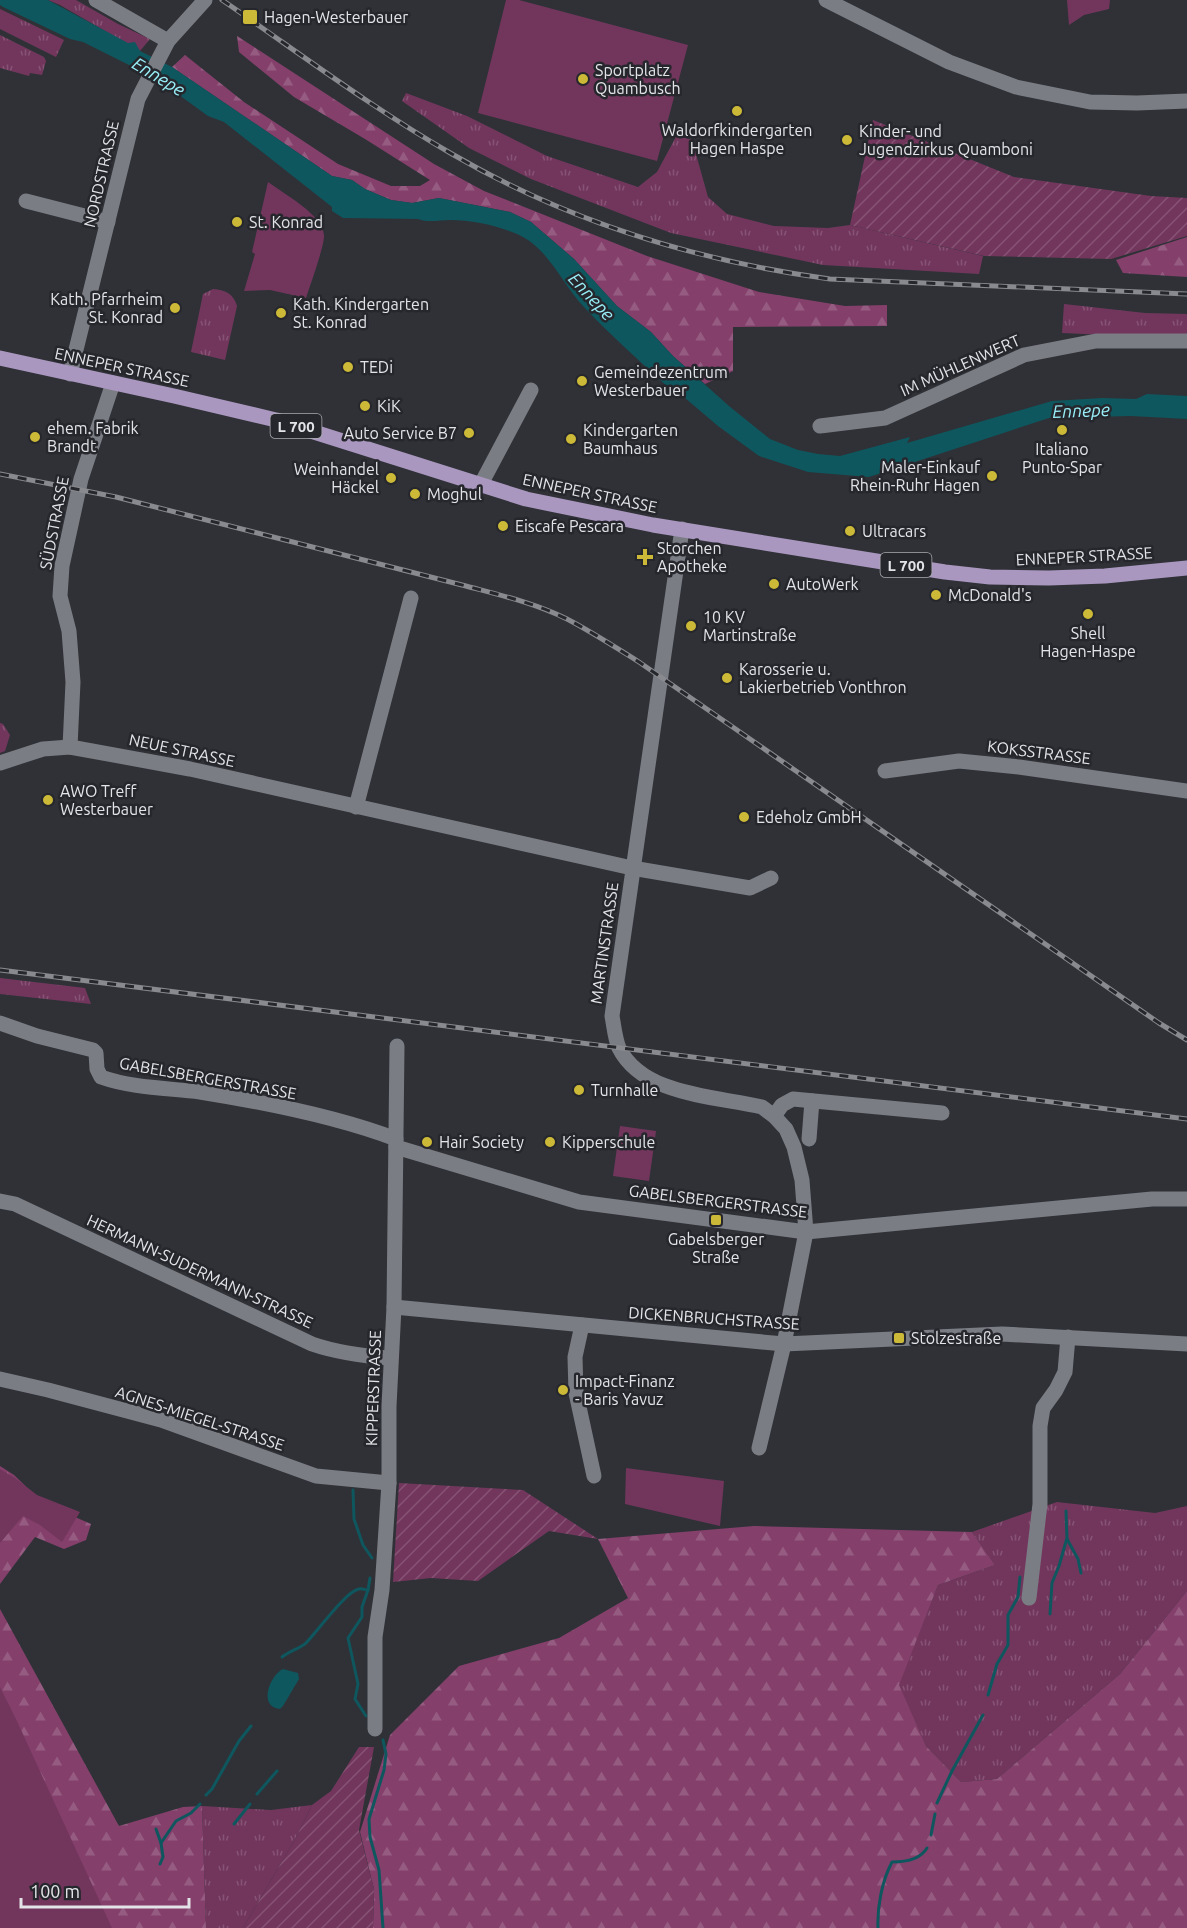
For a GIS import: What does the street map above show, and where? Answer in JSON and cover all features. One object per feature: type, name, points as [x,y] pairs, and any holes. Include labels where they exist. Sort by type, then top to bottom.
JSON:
[{"type":"main road","name":"ENNEPER STRASSE","points":[[0,358],[276,420],[520,498],[583,512],[945,572],[990,577],[1076,578],[1187,568]]},
{"type":"street","points":[[96,0],[158,33],[165,45]]},
{"type":"street","name":"NORDSTRASSE","points":[[70,374],[135,106],[165,45],[205,0]]},
{"type":"street","points":[[833,2],[949,62],[1016,87],[1090,102],[1187,101]]},
{"type":"street","points":[[26,201],[108,222]]},
{"type":"street","name":"IM MÜHLENWERT","points":[[820,426],[885,418],[1024,355],[1096,341],[1187,341]]},
{"type":"street","name":"SÜDSTRASSE","points":[[70,747],[73,682],[69,630],[60,596],[62,566],[81,479],[112,382]]},
{"type":"street","points":[[480,486],[531,390]]},
{"type":"street","name":"MARTINSTRASSE","points":[[682,529],[612,1016],[619,1047],[635,1070],[666,1088],[762,1107],[774,1116]]},
{"type":"street","points":[[356,807],[411,598]]},
{"type":"street","name":"NEUE STRASSE","points":[[0,763],[43,749],[70,747],[190,769],[632,868]]},
{"type":"street","name":"KOKSSTRASSE","points":[[885,771],[958,761],[1019,766],[1187,791]]},
{"type":"street","name":"MARTINSTRASSE","points":[[632,868],[750,888],[771,878]]},
{"type":"street","name":"GABELSBERGERSTRASSE","points":[[0,1023],[38,1036],[93,1050],[96,1053],[97,1069],[101,1077],[119,1083],[203,1093],[321,1116],[377,1132],[396,1143],[579,1202],[806,1232],[1152,1199],[1187,1199]]},
{"type":"street","name":"KIPPERSTRASSE","points":[[375,1729],[375,1637],[382,1590],[389,1483],[397,1046]]},
{"type":"street","points":[[759,1448],[784,1344],[806,1232],[802,1180],[794,1147],[786,1129],[774,1116],[782,1105],[793,1099],[942,1113]]},
{"type":"street","points":[[809,1139],[812,1101]]},
{"type":"street","name":"HERMANN-SUDERMANN-STRASSE","points":[[0,1201],[15,1204],[312,1344],[333,1352],[390,1358]]},
{"type":"street","name":"DICKENBRUCHSTRASSE","points":[[394,1307],[784,1344],[990,1334],[1187,1344]]},
{"type":"street","points":[[582,1325],[575,1357],[576,1393],[594,1476]]},
{"type":"street","points":[[1029,1599],[1040,1504],[1043,1408],[1065,1372],[1068,1337]]},
{"type":"street","name":"AGNES-MIEGEL-STRASSE","points":[[0,1379],[161,1420],[316,1476],[389,1483]]},
{"type":"green space","points":[[48,0],[76,0],[150,39],[140,51]]},
{"type":"green space","name":"Sportplatz Quambusch","points":[[506,0],[519,0],[688,45],[657,161],[478,113]]},
{"type":"green space","points":[[1067,0],[1110,0],[1109,9],[1084,15],[1069,25]]},
{"type":"green space","points":[[0,9],[64,40],[56,57],[0,29]]},
{"type":"green space","points":[[0,35],[44,57],[46,61],[42,75],[30,73],[29,76],[0,68]]},
{"type":"green space","points":[[237,36],[434,164],[484,191],[647,256],[759,292],[845,306],[887,305],[887,326],[733,327],[733,371],[705,384],[673,356],[651,332],[617,306],[574,259],[531,222],[510,212],[439,198],[412,203],[391,200],[365,189],[352,180],[332,176],[172,67],[185,55],[244,102],[338,164],[391,186],[420,186],[430,180],[294,97],[239,52]]},
{"type":"green space","points":[[406,93],[467,116],[547,156],[638,187],[657,172],[677,135],[692,140],[708,197],[727,214],[774,226],[828,228],[850,225],[983,256],[979,274],[823,265],[671,233],[531,179],[469,148],[402,101]]},
{"type":"green space","points":[[873,120],[1014,177],[1151,196],[1187,198],[1187,236],[1111,259],[984,256],[850,225]]},
{"type":"green space","points":[[268,182],[310,212],[322,227],[324,235],[322,247],[306,298],[270,290],[244,291],[255,254],[252,252]]},
{"type":"green space","points":[[1187,237],[1187,277],[1123,273],[1116,260]]},
{"type":"green space","points":[[213,289],[228,293],[237,306],[225,360],[191,352],[203,294]]},
{"type":"green space","points":[[1064,304],[1145,313],[1187,314],[1187,335],[1152,337],[1062,333]]},
{"type":"green space","points":[[0,723],[10,735],[5,751],[0,753]]},
{"type":"green space","points":[[0,978],[85,988],[91,1004],[0,994]]},
{"type":"green space","points":[[620,1126],[656,1131],[649,1181],[613,1176]]},
{"type":"green space","points":[[0,1466],[14,1475],[43,1503],[91,1524],[86,1540],[64,1549],[35,1537],[0,1584]]},
{"type":"green space","points":[[626,1468],[724,1481],[720,1526],[625,1504]]},
{"type":"green space","points":[[0,1469],[37,1495],[80,1512],[62,1542],[40,1525],[23,1516],[0,1543]]},
{"type":"green space","points":[[399,1483],[523,1490],[598,1539],[549,1531],[478,1581],[431,1578],[393,1582]]},
{"type":"green space","points":[[1057,1502],[1155,1513],[1187,1506],[1187,1591],[1120,1674],[997,1779],[961,1782],[926,1746],[898,1685],[938,1585],[995,1565],[972,1532]]},
{"type":"green space","points":[[754,1526],[972,1532],[995,1565],[938,1585],[899,1685],[926,1746],[961,1782],[997,1779],[1120,1674],[1187,1591],[1187,1928],[373,1928],[374,1889],[360,1832],[390,1735],[459,1666],[559,1638],[628,1598],[598,1539]]},
{"type":"green space","points":[[0,1609],[119,1826],[183,1807],[202,1806],[206,1928],[0,1928]]},
{"type":"green space","points":[[0,1687],[16,1719],[112,1928],[0,1928]]},
{"type":"green space","points":[[359,1747],[374,1747],[359,1830],[374,1889],[373,1928],[243,1928],[295,1839],[312,1805],[331,1791]]},
{"type":"green space","points":[[312,1805],[295,1839],[243,1928],[206,1928],[202,1806],[271,1810]]},
{"type":"water","name":"Ennepe","points":[[0,0],[48,0],[128,43],[135,42],[140,51],[172,67],[332,176],[352,180],[365,189],[391,200],[412,203],[439,198],[510,212],[531,222],[574,259],[617,306],[651,332],[673,356],[729,406],[770,439],[798,450],[840,456],[910,437],[907,443],[1052,401],[1102,398],[1136,399],[1147,394],[1187,396],[1187,419],[1131,416],[1049,418],[869,477],[808,472],[759,456],[685,398],[670,389],[626,349],[584,307],[546,257],[528,240],[501,228],[467,221],[343,218],[224,122],[208,116],[157,79],[83,42],[70,39],[3,7],[0,5]]},
{"type":"water","points":[[283,1669],[298,1673],[299,1679],[280,1709],[269,1703],[268,1691],[274,1678]]},
{"type":"waterway","points":[[353,1490],[354,1519],[363,1545],[372,1558]]},
{"type":"waterway","points":[[1050,1614],[1052,1583],[1067,1538],[1066,1511]]},
{"type":"waterway","points":[[1067,1539],[1078,1559],[1081,1573]]},
{"type":"waterway","points":[[988,1695],[997,1664],[1008,1645],[1008,1615],[1018,1597],[1020,1577]]},
{"type":"waterway","points":[[366,1716],[355,1699],[358,1684],[348,1638],[362,1617],[362,1607],[370,1578]]},
{"type":"waterway","points":[[282,1657],[306,1643],[353,1591],[368,1590]]},
{"type":"waterway","points":[[937,1803],[983,1715]]},
{"type":"waterway","points":[[206,1795],[212,1789],[239,1741],[251,1726]]},
{"type":"waterway","points":[[383,1740],[386,1754],[384,1770],[369,1819],[370,1837],[379,1870],[383,1928]]},
{"type":"waterway","points":[[257,1794],[277,1771]]},
{"type":"waterway","points":[[160,1864],[163,1857],[161,1843],[176,1821],[191,1813],[200,1804]]},
{"type":"waterway","points":[[234,1824],[250,1804]]},
{"type":"waterway","points":[[931,1835],[935,1814]]},
{"type":"waterway","points":[[156,1829],[161,1843]]},
{"type":"waterway","points":[[878,1928],[881,1894],[892,1862],[916,1858],[927,1848]]},
{"type":"railway","points":[[222,0],[364,99],[452,154],[542,200],[635,235],[731,261],[830,279],[1187,294]]},
{"type":"railway","points":[[0,474],[116,497],[504,596],[555,613],[639,662],[1159,1023],[1187,1040]]},
{"type":"railway","points":[[0,970],[1187,1119]]},
{"type":"place","name":"Hagen-Westerbauer","points":[[250,17]]},
{"type":"place","name":"Sportplatz Quambusch","points":[[583,79]]},
{"type":"place","name":"Waldorfkindergarten Hagen Haspe","points":[[737,111]]},
{"type":"place","name":"Kinder- und Jugendzirkus Quamboni","points":[[847,140]]},
{"type":"place","name":"St. Konrad","points":[[237,222]]},
{"type":"place","name":"Kath. Pfarrheim St. Konrad","points":[[175,308]]},
{"type":"place","name":"Kath. Kindergarten St. Konrad","points":[[281,313]]},
{"type":"place","name":"TEDi","points":[[348,367]]},
{"type":"place","name":"Gemeindezentrum Westerbauer","points":[[582,381]]},
{"type":"place","name":"KiK","points":[[365,406]]},
{"type":"place","name":"Italiano Punto-Spar","points":[[1062,430]]},
{"type":"place","name":"Auto Service B7","points":[[469,433]]},
{"type":"place","name":"ehem. Fabrik Brandt","points":[[35,437]]},
{"type":"place","name":"Kindergarten Baumhaus","points":[[571,439]]},
{"type":"place","name":"Maler-Einkauf Rhein-Ruhr Hagen","points":[[992,476]]},
{"type":"place","name":"Weinhandel Häckel","points":[[391,478]]},
{"type":"place","name":"Moghul","points":[[415,494]]},
{"type":"place","name":"Eiscafe Pescara","points":[[503,526]]},
{"type":"place","name":"Ultracars","points":[[850,531]]},
{"type":"place","name":"Storchen Apotheke","points":[[645,557]]},
{"type":"place","name":"AutoWerk","points":[[774,584]]},
{"type":"place","name":"McDonald's","points":[[936,595]]},
{"type":"place","name":"Shell Hagen-Haspe","points":[[1088,614]]},
{"type":"place","name":"10 KV Martinstraße","points":[[691,626]]},
{"type":"place","name":"Karosserie u. Lakierbetrieb Vonthron","points":[[727,678]]},
{"type":"place","name":"AWO Treff Westerbauer","points":[[48,800]]},
{"type":"place","name":"Edeholz GmbH","points":[[744,817]]},
{"type":"place","name":"Turnhalle","points":[[579,1090]]},
{"type":"place","name":"Hair Society","points":[[427,1142]]},
{"type":"place","name":"Kipperschule","points":[[550,1142]]},
{"type":"place","name":"Gabelsberger Straße","points":[[716,1220]]},
{"type":"place","name":"Stolzestraße","points":[[899,1338]]},
{"type":"place","name":"Impact-Finanz - Baris Yavuz","points":[[563,1390]]}]
